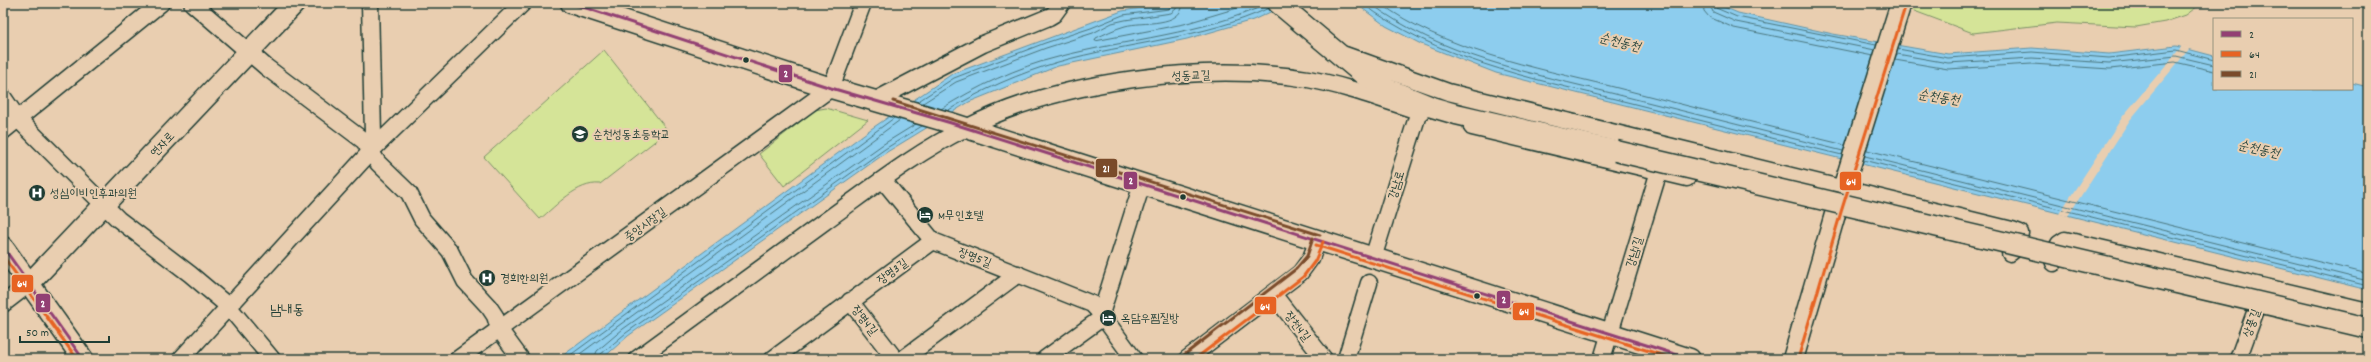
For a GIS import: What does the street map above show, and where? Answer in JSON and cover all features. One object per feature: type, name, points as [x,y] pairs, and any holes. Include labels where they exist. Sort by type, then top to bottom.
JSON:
[{"type":"main road","name":"연자로","points":[[29,284],[295,3]]},
{"type":"main road","points":[[572,3],[831,88],[958,125],[1690,359]]},
{"type":"main road","points":[[1278,3],[1365,76],[1388,89],[1432,107],[1456,114],[1617,148],[2368,322]]},
{"type":"main road","points":[[1793,359],[1844,184],[1900,7]]},
{"type":"main road","points":[[1339,53],[1379,75],[1441,100],[1716,176],[1815,197],[2368,328]]},
{"type":"main road","points":[[3,247],[83,359]]},
{"type":"street","points":[[3,131],[161,3]]},
{"type":"street","points":[[192,3],[248,52],[364,141],[378,163],[409,193],[422,220],[456,260],[467,284],[495,316],[499,330],[521,359]]},
{"type":"street","points":[[370,3],[374,135],[371,151]]},
{"type":"street","points":[[182,359],[228,306],[371,151],[523,3]]},
{"type":"street","points":[[831,88],[863,3]]},
{"type":"street","points":[[883,103],[983,44],[1049,17],[1054,14],[1062,3]]},
{"type":"street","points":[[1339,53],[1448,92],[1844,184],[2020,233],[2015,249],[2010,253]]},
{"type":"street","name":"성동교길","points":[[637,359],[883,180],[936,144],[958,125],[1068,91],[1135,79],[1202,74],[1281,76],[1309,80],[1362,92],[1419,111]]},
{"type":"street","name":"중앙시장길","points":[[458,359],[831,88]]},
{"type":"street","points":[[3,97],[18,119],[118,220],[190,274],[228,306],[272,359]]},
{"type":"street","points":[[1419,111],[1456,114]]},
{"type":"street","points":[[1419,111],[1503,136],[1836,211],[2368,337]]},
{"type":"street","name":"강남로","points":[[1373,258],[1419,111]]},
{"type":"street","name":"강남1길","points":[[1610,333],[1659,171]]},
{"type":"street","points":[[883,180],[933,240]]},
{"type":"street","points":[[1045,359],[1102,315],[1142,184]]},
{"type":"street","name":"장명5길","points":[[933,240],[1092,304],[1102,315],[1134,359]]},
{"type":"street","name":"장명3길","points":[[772,359],[933,240]]},
{"type":"street","points":[[1187,359],[1300,273],[1311,258],[1318,240]]},
{"type":"street","points":[[2054,263],[2052,257],[2059,244],[2065,240],[2368,311]]},
{"type":"street","points":[[903,359],[1018,274]]},
{"type":"street","points":[[1346,359],[1369,283]]},
{"type":"street","points":[[3,304],[29,284]]},
{"type":"street","name":"상풍길","points":[[2238,359],[2264,286]]},
{"type":"street","name":"장천4길","points":[[1273,294],[1324,359]]},
{"type":"street","name":"장명4길","points":[[850,301],[895,359]]},
{"type":"street","points":[[1602,359],[1610,333]]},
{"type":"green space","points":[[1893,3],[2202,3],[2186,15],[2165,22],[2136,27],[2057,23],[1973,33]]},
{"type":"green space","points":[[604,50],[668,131],[600,184],[592,184],[575,191],[560,201],[540,219],[484,157]]},
{"type":"green space","points":[[826,108],[868,120],[784,186],[759,154],[815,110]]},
{"type":"water","points":[[1174,3],[1290,3],[1253,20],[1187,39],[1058,66],[969,102],[887,152],[628,336],[602,359],[558,359],[871,129],[952,74],[1122,11]]},
{"type":"water","name":"순천동천","points":[[1355,3],[1714,3],[1738,13],[1833,34],[1948,54],[2032,48],[2109,54],[2176,46],[2213,56],[2213,90],[2353,90],[2353,83],[2368,87],[2368,290],[1496,73],[1421,44],[1386,26]]},
{"type":"pier","points":[[2182,46],[2190,48],[2130,120],[2068,216],[2059,214],[2123,116]]},
{"type":"transit line","name":"2","points":[[571,3],[831,88],[951,123],[1690,359]]},
{"type":"transit line","name":"64","points":[[1798,359],[1841,212],[1906,4]]},
{"type":"transit line","name":"21","points":[[893,101],[1320,235]]},
{"type":"transit line","name":"21","points":[[1184,355],[1296,269],[1307,256],[1313,238]]},
{"type":"transit line","name":"64","points":[[1195,359],[1303,277],[1315,261],[1323,242]]},
{"type":"transit line","name":"64","points":[[1316,245],[1674,359]]},
{"type":"transit line","name":"2","points":[[3,247],[83,359]]},
{"type":"transit line","name":"64","points":[[3,256],[77,359]]},
{"type":"place","name":"순천성동초등학교","points":[[580,134]]},
{"type":"place","name":"성심이비인후과의원","points":[[37,193]]},
{"type":"place","name":"M무인호텔","points":[[925,215]]},
{"type":"place","name":"경희한의원","points":[[487,278]]},
{"type":"place","name":"옥담우찜질방","points":[[1108,318]]},
{"type":"district","name":"남내동","points":[[287,309]]}]
